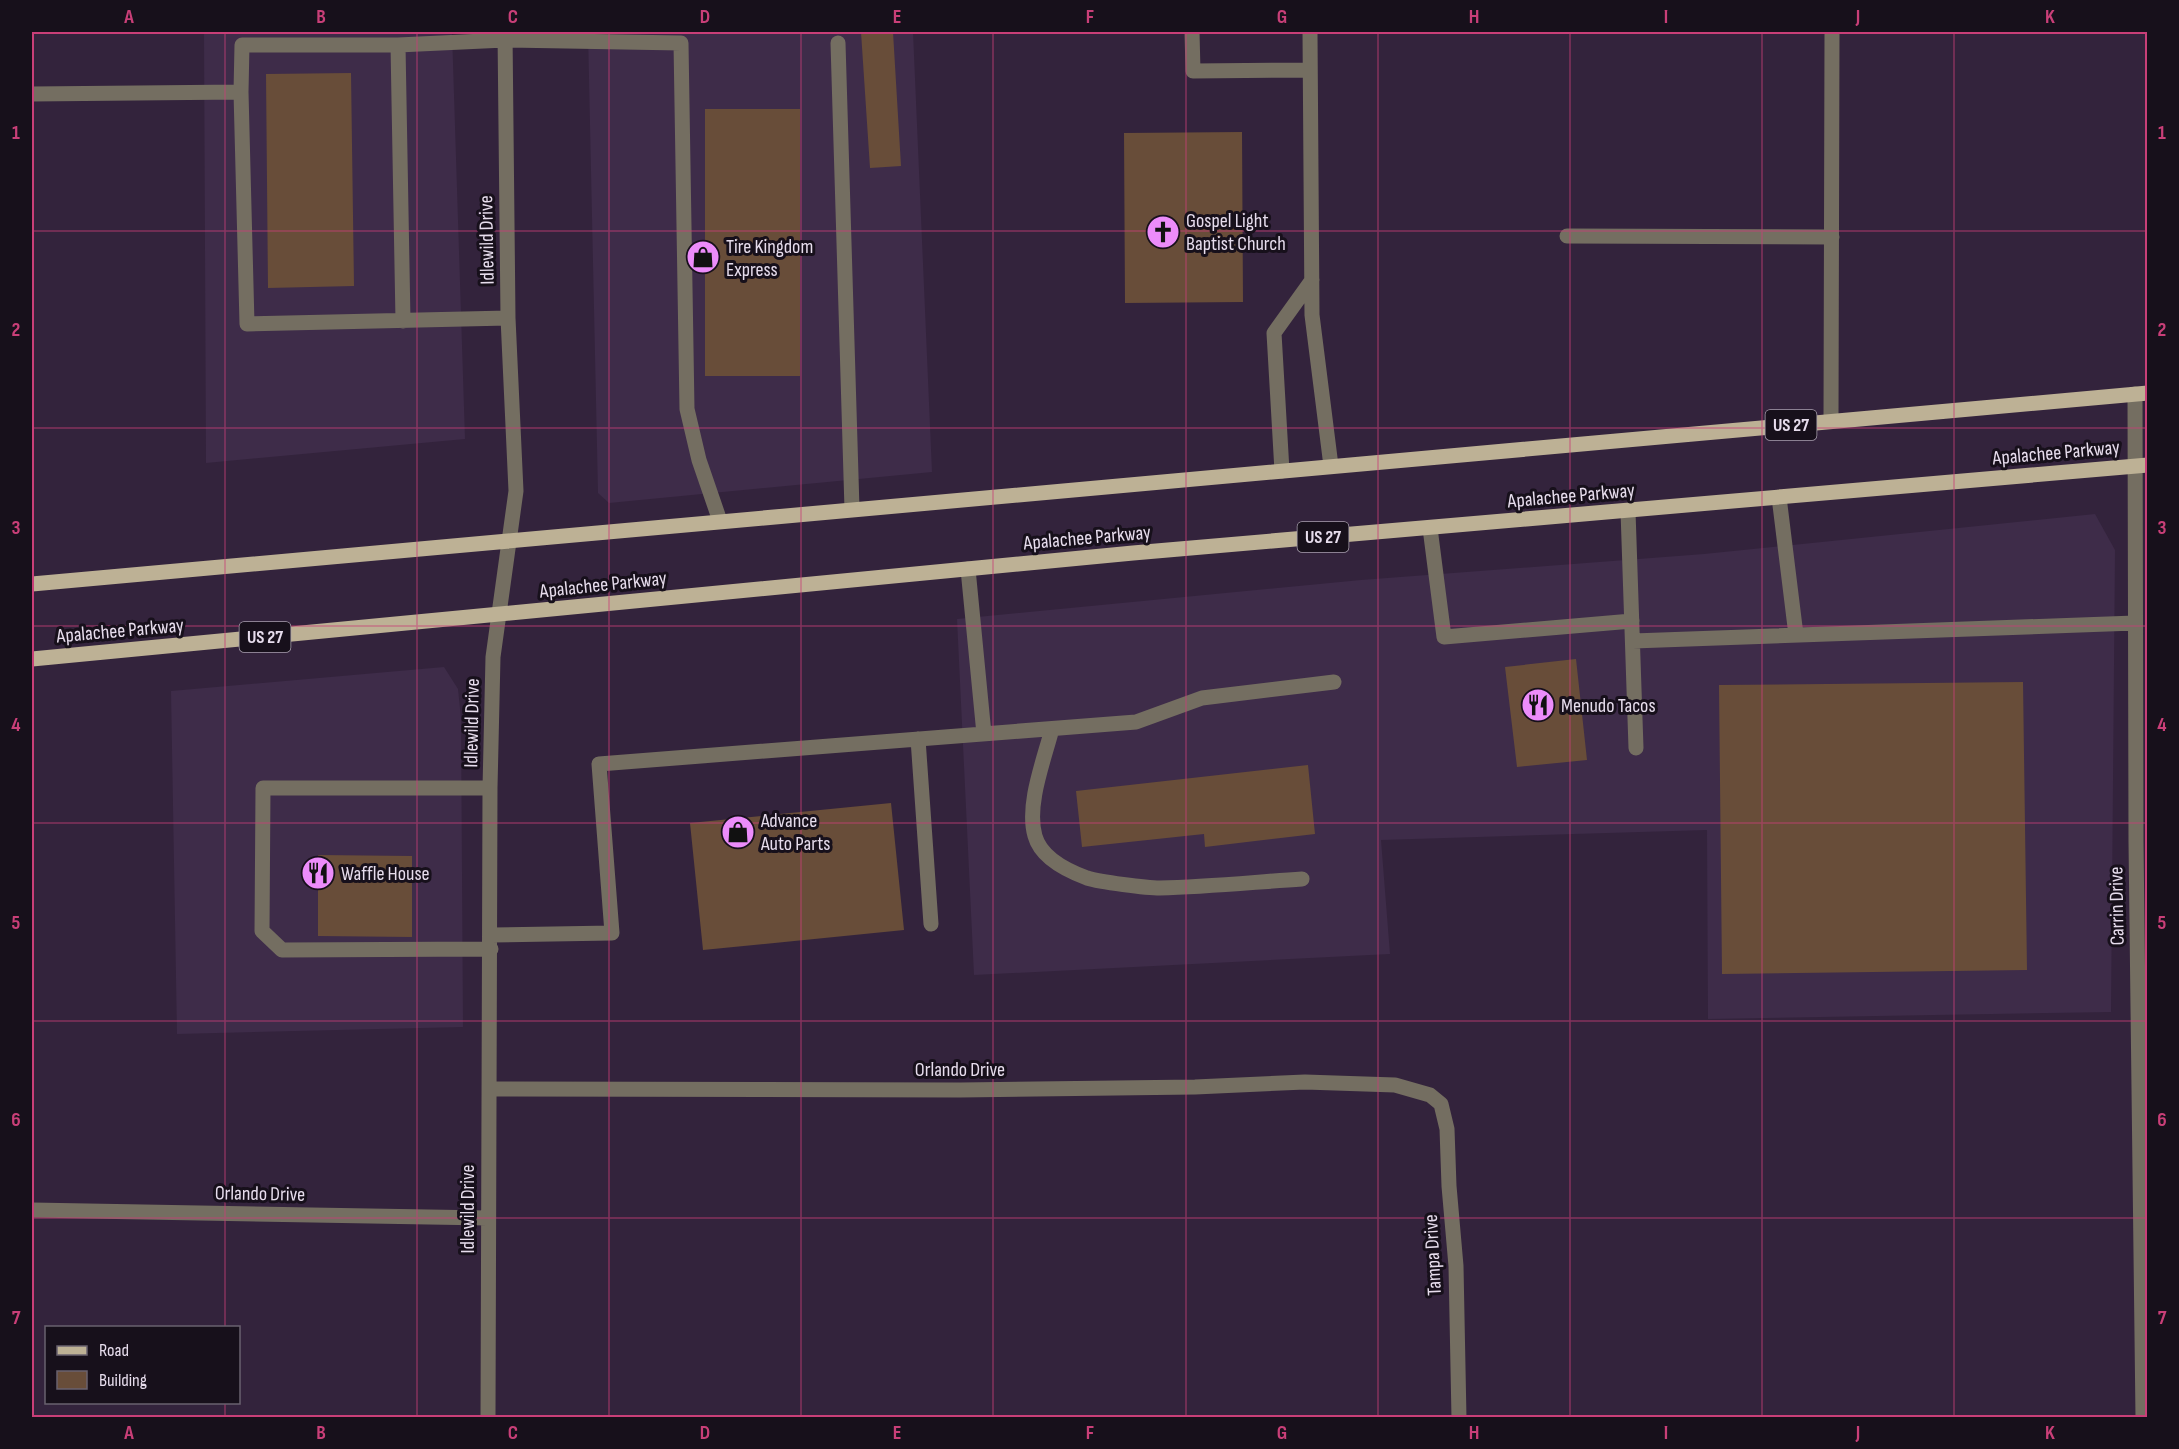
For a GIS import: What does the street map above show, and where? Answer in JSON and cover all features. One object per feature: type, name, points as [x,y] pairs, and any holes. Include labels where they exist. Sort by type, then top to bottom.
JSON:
[{"type":"main road","name":"US 27","points":[[32,584],[2141,393]]},
{"type":"main road","name":"Apalachee Parkway","points":[[32,659],[968,569],[2141,466]]},
{"type":"street","points":[[1192,32],[1193,71],[1310,70]]},
{"type":"street","points":[[1310,32],[1312,315],[1331,466]]},
{"type":"street","points":[[1831,421],[1832,32]]},
{"type":"street","points":[[508,318],[247,324],[241,92],[242,45],[398,45],[506,36],[681,43],[687,409],[699,460],[720,521]]},
{"type":"street","name":"Idlewild Drive","points":[[488,1418],[490,788],[494,657],[516,491],[508,318],[506,36]]},
{"type":"street","points":[[838,43],[852,509]]},
{"type":"street","points":[[398,45],[404,321]]},
{"type":"street","points":[[32,94],[241,92]]},
{"type":"street","points":[[1567,236],[1832,237]]},
{"type":"street","points":[[1282,471],[1274,333],[1312,280]]},
{"type":"street","name":"Carrin Drive","points":[[2141,393],[2139,617],[2144,1418]]},
{"type":"street","points":[[1779,497],[1796,635]]},
{"type":"street","points":[[1628,511],[1636,748]]},
{"type":"street","points":[[1430,528],[1444,637],[1632,621]]},
{"type":"street","points":[[968,569],[984,734]]},
{"type":"street","points":[[1633,641],[2139,617]]},
{"type":"street","points":[[490,788],[263,788],[261,931],[282,950],[491,942],[612,933],[599,764],[1136,722],[1202,698],[1334,682]]},
{"type":"street","points":[[1052,729],[1037,786],[1033,816],[1035,837],[1043,852],[1059,864],[1088,879],[1158,888],[1302,879]]},
{"type":"street","points":[[918,739],[931,924]]},
{"type":"street","name":"Orlando Drive","points":[[489,1089],[960,1090],[1195,1087],[1305,1082],[1395,1085],[1430,1095]]},
{"type":"street","name":"Tampa Drive","points":[[1430,1095],[1441,1104],[1447,1129],[1456,1266],[1459,1418]]},
{"type":"street","name":"Orlando Drive","points":[[32,1210],[487,1218]]},
{"type":"shaded area","points":[[204,32],[452,32],[465,439],[206,463]]},
{"type":"shaded area","name":"Tire Kingdom Express","points":[[588,32],[913,32],[932,472],[609,503],[598,493]]},
{"type":"shaded area","points":[[2095,514],[2115,550],[2111,1012],[1708,1019],[1707,830],[1381,840],[1390,954],[974,975],[957,619],[1361,580],[1704,554]]},
{"type":"shaded area","name":"Waffle House","points":[[444,667],[458,689],[461,718],[463,1027],[177,1034],[171,691]]},
{"type":"building","points":[[861,32],[893,32],[901,166],[870,168]]},
{"type":"building","points":[[351,73],[354,286],[268,288],[266,74]]},
{"type":"building","points":[[705,109],[800,109],[800,376],[705,376]]},
{"type":"building","points":[[1242,132],[1243,302],[1125,303],[1124,133]]},
{"type":"building","points":[[1576,659],[1587,760],[1517,767],[1505,667]]},
{"type":"building","points":[[2023,682],[2027,970],[1722,974],[1719,685]]},
{"type":"building","points":[[1308,765],[1315,834],[1205,847],[1204,834],[1082,847],[1076,791]]},
{"type":"building","points":[[891,803],[904,930],[703,950],[690,823]]},
{"type":"building","points":[[318,855],[412,856],[412,937],[318,936]]},
{"type":"place","name":"Gospel Light Baptist Church","points":[[1163,232]]},
{"type":"place","name":"Tire Kingdom Express","points":[[703,257]]},
{"type":"place","name":"Menudo Tacos","points":[[1538,705]]},
{"type":"place","name":"Advance Auto Parts","points":[[738,832]]},
{"type":"place","name":"Waffle House","points":[[318,873]]}]
